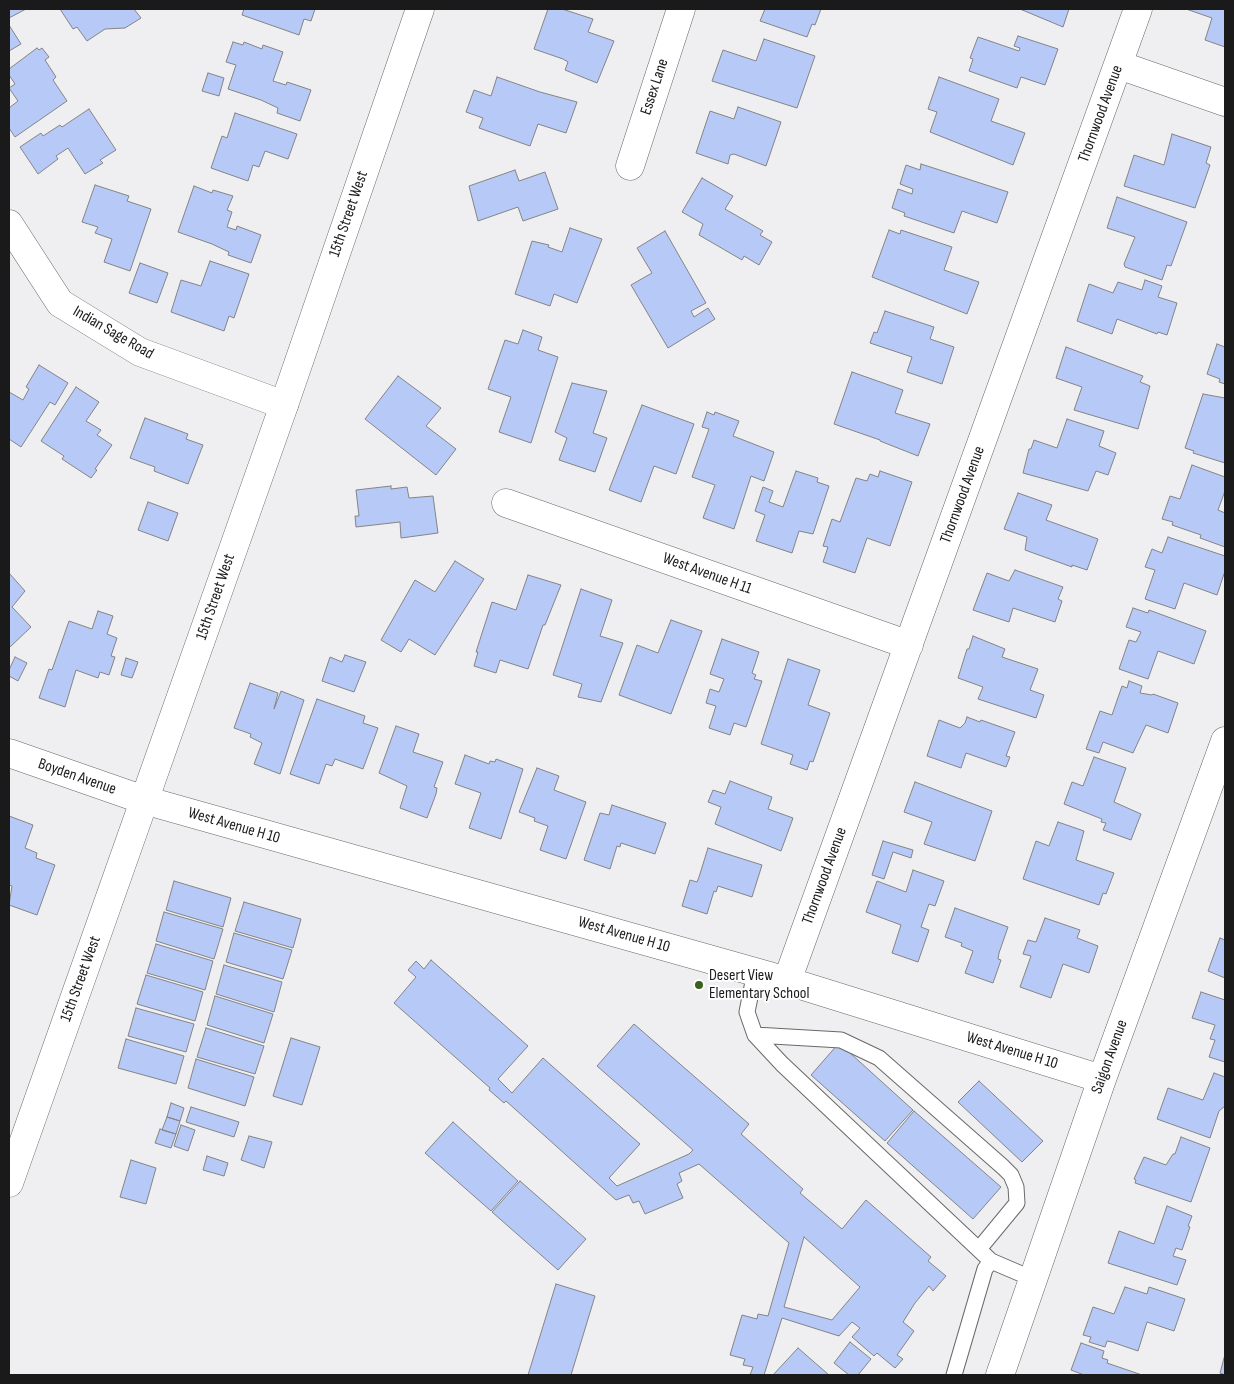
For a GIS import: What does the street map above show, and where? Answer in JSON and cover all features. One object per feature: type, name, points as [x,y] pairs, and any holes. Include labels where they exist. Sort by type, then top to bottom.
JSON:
[{"type":"street","name":"15th Street West","points":[[9,1183],[284,405],[420,9]]},
{"type":"street","name":"Essex Lane","points":[[630,166],[681,9]]},
{"type":"street","name":"Thornwood Avenue","points":[[786,981],[1138,9]]},
{"type":"street","points":[[1119,65],[1225,102]]},
{"type":"street","name":"Indian Sage Road","points":[[9,224],[60,303],[140,352],[284,405]]},
{"type":"street","name":"West Avenue H 11","points":[[506,503],[909,645]]},
{"type":"street","name":"Saigon Avenue","points":[[1000,1375],[1102,1079],[1225,741]]},
{"type":"street","name":"Boyden Avenue","points":[[9,753],[144,800]]},
{"type":"street","name":"West Avenue H 10","points":[[144,800],[786,981],[1102,1079]]},
{"type":"lane","points":[[755,972],[746,1012],[755,1035],[782,1064],[991,1261],[1033,1279]]},
{"type":"lane","points":[[755,1035],[842,1040],[879,1058],[1003,1167],[1011,1175],[1016,1187],[1016,1203],[979,1249]]},
{"type":"lane","points":[[954,1375],[985,1268],[991,1261]]},
{"type":"building","points":[[9,9],[26,9],[9,18]]},
{"type":"building","points":[[60,9],[134,9],[141,18],[125,28],[105,29],[87,41],[77,27],[73,29]]},
{"type":"building","points":[[244,9],[315,9],[311,21],[304,19],[299,35],[242,15]]},
{"type":"building","points":[[548,9],[562,9],[593,19],[588,32],[614,41],[597,83],[565,70],[568,62],[563,59],[534,49]]},
{"type":"building","points":[[765,9],[821,9],[815,25],[812,24],[807,37],[760,21]]},
{"type":"building","points":[[1020,9],[1069,9],[1063,27]]},
{"type":"building","points":[[1186,9],[1225,9],[1225,47],[1205,40],[1212,18]]},
{"type":"building","points":[[9,25],[21,44],[9,51]]},
{"type":"building","points":[[1018,36],[1058,49],[1045,85],[1021,77],[1017,88],[969,71],[973,59],[970,58],[978,37],[1019,51],[1020,48],[1014,46]]},
{"type":"building","points":[[764,39],[815,56],[797,108],[712,81],[723,50],[756,61]]},
{"type":"building","points":[[233,42],[243,45],[244,42],[262,49],[263,45],[283,52],[273,81],[286,85],[287,82],[311,90],[300,121],[277,113],[278,108],[261,100],[228,89],[236,65],[226,62]]},
{"type":"building","points":[[37,48],[39,50],[42,48],[49,57],[45,60],[56,77],[53,80],[67,101],[15,137],[9,128],[9,108],[18,101],[9,88],[15,84],[9,75],[9,69]]},
{"type":"building","points":[[208,73],[224,78],[219,96],[202,91]]},
{"type":"building","points":[[497,77],[577,102],[566,133],[538,124],[530,146],[479,128],[483,118],[466,112],[474,90],[491,96]]},
{"type":"building","points":[[939,77],[999,99],[991,121],[1025,133],[1013,165],[930,132],[937,112],[928,109]]},
{"type":"building","points":[[738,107],[781,122],[766,166],[734,154],[730,155],[728,164],[696,153],[710,111],[734,119]]},
{"type":"building","points":[[89,109],[116,150],[100,160],[103,163],[85,174],[68,148],[56,156],[58,159],[38,174],[20,147],[41,133],[43,136],[60,125],[62,127]]},
{"type":"building","points":[[235,113],[297,134],[288,159],[265,151],[259,167],[253,165],[248,181],[211,168],[222,136],[227,138]]},
{"type":"building","points":[[1172,134],[1211,147],[1206,163],[1210,165],[1195,208],[1124,186],[1134,155],[1164,165]]},
{"type":"building","points":[[921,164],[1008,192],[997,223],[962,211],[954,233],[904,216],[905,213],[892,208],[898,189],[912,194],[913,189],[900,184],[906,165],[920,170]]},
{"type":"building","points":[[515,170],[519,181],[545,172],[558,209],[523,221],[518,207],[478,221],[469,186]]},
{"type":"building","points":[[702,178],[733,196],[725,209],[763,231],[760,235],[772,242],[759,265],[744,256],[742,260],[699,235],[703,224],[682,212]]},
{"type":"building","points":[[95,185],[129,196],[127,201],[151,209],[130,271],[104,262],[112,239],[95,233],[98,227],[82,222]]},
{"type":"building","points":[[194,186],[212,193],[213,190],[233,196],[227,210],[232,212],[227,227],[236,230],[237,226],[261,235],[251,263],[228,255],[229,252],[212,244],[178,232]]},
{"type":"building","points":[[1117,197],[1187,222],[1171,266],[1167,265],[1162,280],[1125,267],[1124,264],[1135,237],[1107,228]]},
{"type":"building","points":[[570,228],[602,239],[577,303],[554,294],[550,306],[515,294],[532,241],[549,245],[548,247],[562,252]]},
{"type":"building","points":[[889,230],[900,234],[901,230],[952,247],[944,270],[979,282],[967,314],[872,277]]},
{"type":"building","points":[[665,231],[706,303],[691,311],[694,317],[708,308],[715,319],[668,348],[631,285],[652,273],[637,248]]},
{"type":"building","points":[[210,261],[249,274],[234,318],[229,316],[224,331],[171,312],[181,280],[201,286]]},
{"type":"building","points":[[140,263],[168,273],[157,303],[129,293]]},
{"type":"building","points":[[1145,280],[1162,286],[1158,297],[1177,303],[1167,335],[1158,332],[1157,334],[1117,319],[1112,334],[1077,321],[1089,284],[1113,293],[1118,282],[1142,290]]},
{"type":"building","points":[[885,311],[934,327],[930,339],[954,347],[942,384],[907,372],[912,357],[870,343],[874,332],[877,333]]},
{"type":"building","points":[[523,330],[542,337],[538,350],[558,357],[531,443],[499,432],[511,397],[488,389],[505,340],[518,344]]},
{"type":"building","points":[[1217,344],[1225,347],[1225,384],[1219,382],[1220,379],[1207,374]]},
{"type":"building","points":[[1066,347],[1143,376],[1140,382],[1150,386],[1138,429],[1074,410],[1082,387],[1056,378]]},
{"type":"building","points":[[39,365],[68,383],[55,405],[50,402],[21,447],[9,439],[9,392],[23,400],[29,389],[26,387]]},
{"type":"building","points":[[852,372],[903,390],[895,413],[930,424],[918,456],[834,424]]},
{"type":"building","points":[[398,376],[441,408],[426,426],[456,449],[436,475],[365,419]]},
{"type":"building","points":[[572,383],[607,391],[593,433],[607,438],[595,472],[559,460],[567,438],[555,432]]},
{"type":"building","points":[[76,387],[99,402],[86,421],[101,430],[97,435],[112,445],[91,478],[62,459],[64,456],[41,441]]},
{"type":"building","points":[[1203,394],[1225,398],[1225,463],[1193,453],[1194,451],[1185,448]]},
{"type":"building","points":[[642,405],[694,424],[676,474],[654,466],[641,502],[609,490]]},
{"type":"building","points":[[707,412],[714,415],[715,412],[739,421],[733,436],[774,452],[764,481],[751,476],[734,529],[703,518],[715,485],[692,477],[709,429],[702,427]]},
{"type":"building","points":[[145,418],[188,434],[186,439],[203,445],[188,484],[154,471],[155,467],[130,458]]},
{"type":"building","points":[[1067,419],[1104,431],[1099,446],[1116,453],[1108,475],[1096,471],[1088,491],[1023,473],[1029,449],[1031,449],[1034,440],[1057,448]]},
{"type":"building","points":[[1192,465],[1225,477],[1225,491],[1218,510],[1225,513],[1225,547],[1200,538],[1201,535],[1172,525],[1173,522],[1162,519],[1170,496],[1180,499]]},
{"type":"building","points":[[796,471],[818,478],[817,482],[829,486],[813,534],[799,531],[792,553],[756,541],[765,515],[755,511],[763,487],[773,491],[769,502],[783,507]]},
{"type":"building","points":[[880,471],[912,482],[890,546],[867,538],[855,573],[823,562],[828,547],[823,546],[832,519],[840,522],[856,478],[867,481],[870,474],[878,477]]},
{"type":"building","points":[[391,486],[391,489],[407,487],[409,498],[433,496],[438,533],[401,538],[400,522],[356,527],[355,516],[359,516],[356,490]]},
{"type":"building","points":[[1018,493],[1052,505],[1046,520],[1098,539],[1087,570],[1072,565],[1072,567],[1025,550],[1027,537],[1004,529]]},
{"type":"building","points":[[148,502],[178,513],[168,541],[138,530]]},
{"type":"building","points":[[1168,537],[1225,556],[1225,571],[1217,595],[1184,583],[1175,609],[1145,599],[1155,570],[1145,567],[1152,549],[1162,553]]},
{"type":"building","points":[[455,561],[484,579],[435,655],[409,639],[401,652],[381,640],[415,580],[435,592]]},
{"type":"building","points":[[1015,570],[1063,587],[1058,599],[1062,601],[1055,622],[1013,608],[1009,622],[973,610],[987,573],[1009,581]]},
{"type":"building","points":[[9,573],[25,591],[12,607],[31,627],[9,648]]},
{"type":"building","points":[[528,575],[561,585],[545,625],[543,625],[528,669],[500,660],[496,673],[474,666],[478,652],[476,652],[492,602],[516,610]]},
{"type":"building","points":[[581,589],[612,600],[600,636],[623,643],[601,702],[578,697],[582,684],[553,675]]},
{"type":"building","points":[[1133,608],[1148,613],[1149,610],[1206,631],[1194,664],[1158,651],[1148,679],[1119,669],[1129,640],[1136,642],[1141,632],[1126,627]]},
{"type":"building","points":[[98,611],[113,616],[107,634],[117,638],[111,656],[115,657],[109,675],[100,672],[98,678],[76,670],[65,707],[39,698],[49,669],[52,670],[69,621],[92,629]]},
{"type":"building","points":[[671,620],[702,631],[671,714],[619,695],[637,645],[658,653]]},
{"type":"building","points":[[973,636],[1005,649],[1002,657],[1038,669],[1030,690],[1044,695],[1036,718],[978,699],[983,687],[958,678]]},
{"type":"building","points":[[722,639],[759,652],[752,673],[756,675],[754,679],[762,681],[746,727],[734,723],[730,735],[709,728],[716,706],[706,703],[710,689],[719,692],[724,679],[710,674]]},
{"type":"building","points":[[345,655],[366,662],[354,692],[322,681],[330,657],[342,662]]},
{"type":"building","points":[[15,657],[27,663],[18,681],[9,676],[9,670]]},
{"type":"building","points":[[126,658],[138,662],[132,678],[121,675]]},
{"type":"building","points":[[788,659],[820,670],[808,705],[830,713],[813,762],[810,761],[807,770],[790,764],[793,755],[761,744]]},
{"type":"building","points":[[1129,681],[1142,686],[1140,693],[1153,694],[1178,703],[1168,733],[1146,725],[1133,753],[1103,742],[1099,753],[1086,749],[1100,711],[1112,715],[1122,686],[1127,688]]},
{"type":"building","points":[[250,683],[278,693],[274,709],[281,691],[304,700],[280,774],[254,764],[262,743],[250,737],[251,734],[234,728]]},
{"type":"building","points":[[317,699],[365,716],[363,723],[378,728],[363,769],[335,759],[332,766],[326,764],[319,784],[290,774]]},
{"type":"building","points":[[967,717],[1015,732],[1006,756],[1010,757],[1006,767],[966,753],[961,768],[927,756],[939,720],[960,728],[965,723]]},
{"type":"building","points":[[396,726],[419,734],[413,752],[443,762],[434,787],[437,788],[436,794],[427,818],[400,808],[407,786],[379,773]]},
{"type":"building","points":[[465,755],[489,764],[490,761],[495,762],[496,759],[523,769],[501,839],[469,828],[481,793],[455,784]]},
{"type":"building","points":[[1094,757],[1126,768],[1114,802],[1141,814],[1131,840],[1103,830],[1106,823],[1101,822],[1102,819],[1064,804],[1072,782],[1083,786]]},
{"type":"building","points":[[537,768],[559,776],[554,790],[586,802],[566,859],[540,850],[548,826],[534,821],[535,818],[519,812]]},
{"type":"building","points":[[730,781],[772,797],[768,809],[793,818],[781,851],[715,824],[721,807],[708,802],[713,790],[725,794]]},
{"type":"building","points":[[915,782],[992,811],[975,861],[924,844],[932,822],[904,812]]},
{"type":"building","points":[[612,805],[666,823],[655,854],[621,843],[620,847],[617,846],[610,869],[584,860],[600,813],[609,815]]},
{"type":"building","points":[[9,816],[33,825],[25,848],[37,853],[36,858],[55,865],[37,915],[9,905],[12,886],[9,885]]},
{"type":"building","points":[[1058,822],[1084,831],[1076,860],[1114,873],[1106,894],[1103,893],[1099,905],[1023,879],[1036,841],[1049,846]]},
{"type":"building","points":[[883,841],[913,850],[911,858],[893,852],[884,879],[872,875]]},
{"type":"building","points":[[708,848],[762,865],[752,897],[718,886],[716,892],[714,891],[707,914],[682,906],[690,880],[697,882]]},
{"type":"building","points":[[913,870],[944,881],[935,906],[929,904],[921,927],[929,930],[918,962],[892,953],[901,925],[866,912],[877,881],[906,892]]},
{"type":"building","points":[[174,881],[231,898],[223,927],[166,910]]},
{"type":"building","points":[[244,902],[301,919],[293,948],[235,931]]},
{"type":"building","points":[[955,908],[1008,927],[999,953],[998,959],[1001,960],[993,983],[965,973],[973,951],[961,946],[962,943],[945,937]]},
{"type":"building","points":[[164,912],[223,929],[214,959],[156,941]]},
{"type":"building","points":[[1045,918],[1080,930],[1077,938],[1098,946],[1089,973],[1063,964],[1051,998],[1020,987],[1031,956],[1023,954],[1028,940],[1036,942]]},
{"type":"building","points":[[234,933],[292,950],[283,979],[226,962]]},
{"type":"building","points":[[1220,938],[1225,940],[1225,978],[1208,971]]},
{"type":"building","points":[[156,944],[213,961],[205,990],[147,973]]},
{"type":"building","points":[[431,960],[528,1046],[498,1079],[512,1093],[543,1058],[640,1144],[609,1178],[617,1186],[689,1154],[693,1150],[597,1066],[634,1024],[749,1124],[741,1134],[803,1189],[800,1193],[842,1229],[866,1200],[931,1257],[928,1261],[946,1276],[933,1291],[929,1286],[903,1322],[914,1331],[897,1355],[903,1359],[895,1368],[877,1353],[874,1356],[852,1337],[860,1328],[852,1322],[839,1336],[782,1318],[764,1375],[750,1375],[753,1367],[743,1365],[745,1359],[730,1355],[742,1315],[757,1319],[758,1314],[768,1316],[789,1243],[699,1164],[679,1173],[682,1181],[677,1184],[683,1198],[645,1214],[639,1201],[633,1203],[629,1195],[616,1200],[506,1101],[504,1103],[489,1090],[490,1088],[394,1003],[416,977],[408,970],[416,961],[424,969]],"holes":[[[804,1237],[860,1287],[832,1320],[784,1307]]]},
{"type":"building","points":[[224,965],[282,982],[274,1012],[216,994]]},
{"type":"building","points":[[146,975],[203,992],[195,1021],[137,1004]]},
{"type":"building","points":[[1201,992],[1225,1000],[1225,1062],[1209,1057],[1215,1040],[1210,1039],[1215,1025],[1192,1018]]},
{"type":"building","points":[[215,996],[273,1014],[264,1043],[207,1025]]},
{"type":"building","points":[[136,1008],[194,1024],[186,1052],[128,1036]]},
{"type":"building","points":[[206,1028],[264,1046],[255,1074],[197,1057]]},
{"type":"building","points":[[291,1038],[320,1047],[302,1105],[273,1096]]},
{"type":"building","points":[[126,1039],[184,1056],[176,1084],[118,1068]]},
{"type":"building","points":[[839,1043],[913,1110],[885,1141],[811,1075]]},
{"type":"building","points":[[196,1059],[254,1077],[245,1106],[188,1088]]},
{"type":"building","points":[[1214,1073],[1225,1077],[1225,1106],[1219,1111],[1210,1138],[1157,1119],[1168,1088],[1203,1100]]},
{"type":"building","points":[[979,1081],[1043,1141],[1022,1162],[958,1102]]},
{"type":"building","points":[[171,1103],[184,1108],[180,1121],[167,1117]]},
{"type":"building","points":[[191,1107],[239,1122],[234,1137],[186,1122]]},
{"type":"building","points":[[914,1111],[1001,1187],[973,1219],[887,1143]]},
{"type":"building","points":[[167,1117],[180,1121],[176,1134],[162,1130]]},
{"type":"building","points":[[453,1122],[518,1181],[491,1211],[425,1153]]},
{"type":"building","points":[[181,1125],[195,1130],[188,1151],[174,1146]]},
{"type":"building","points":[[160,1129],[176,1134],[171,1148],[155,1143]]},
{"type":"building","points":[[249,1136],[272,1142],[264,1168],[241,1160]]},
{"type":"building","points":[[1181,1137],[1210,1148],[1191,1202],[1135,1183],[1136,1180],[1134,1179],[1144,1157],[1166,1165],[1173,1154],[1175,1154]]},
{"type":"building","points":[[207,1156],[228,1163],[224,1176],[203,1170]]},
{"type":"building","points":[[131,1160],[156,1168],[146,1204],[120,1197]]},
{"type":"building","points":[[520,1181],[586,1239],[558,1270],[492,1212]]},
{"type":"building","points":[[1167,1206],[1192,1216],[1182,1250],[1176,1248],[1173,1256],[1186,1260],[1177,1285],[1108,1263],[1119,1231],[1154,1244]]},
{"type":"building","points":[[556,1284],[595,1296],[571,1375],[528,1375]]},
{"type":"building","points":[[1125,1287],[1147,1294],[1149,1287],[1185,1299],[1174,1331],[1147,1322],[1138,1351],[1107,1341],[1105,1347],[1089,1342],[1091,1337],[1083,1335],[1093,1307],[1114,1314]]},
{"type":"building","points":[[850,1342],[871,1359],[858,1375],[849,1375],[834,1363]]},
{"type":"building","points":[[1081,1343],[1104,1351],[1102,1358],[1108,1360],[1107,1363],[1142,1375],[1084,1375],[1071,1370]]},
{"type":"building","points":[[798,1348],[829,1375],[773,1375]]},
{"type":"building","points":[[1225,1358],[1225,1375],[1220,1373]]},
{"type":"place","name":"Desert View Elementary School","points":[[699,985]]}]
